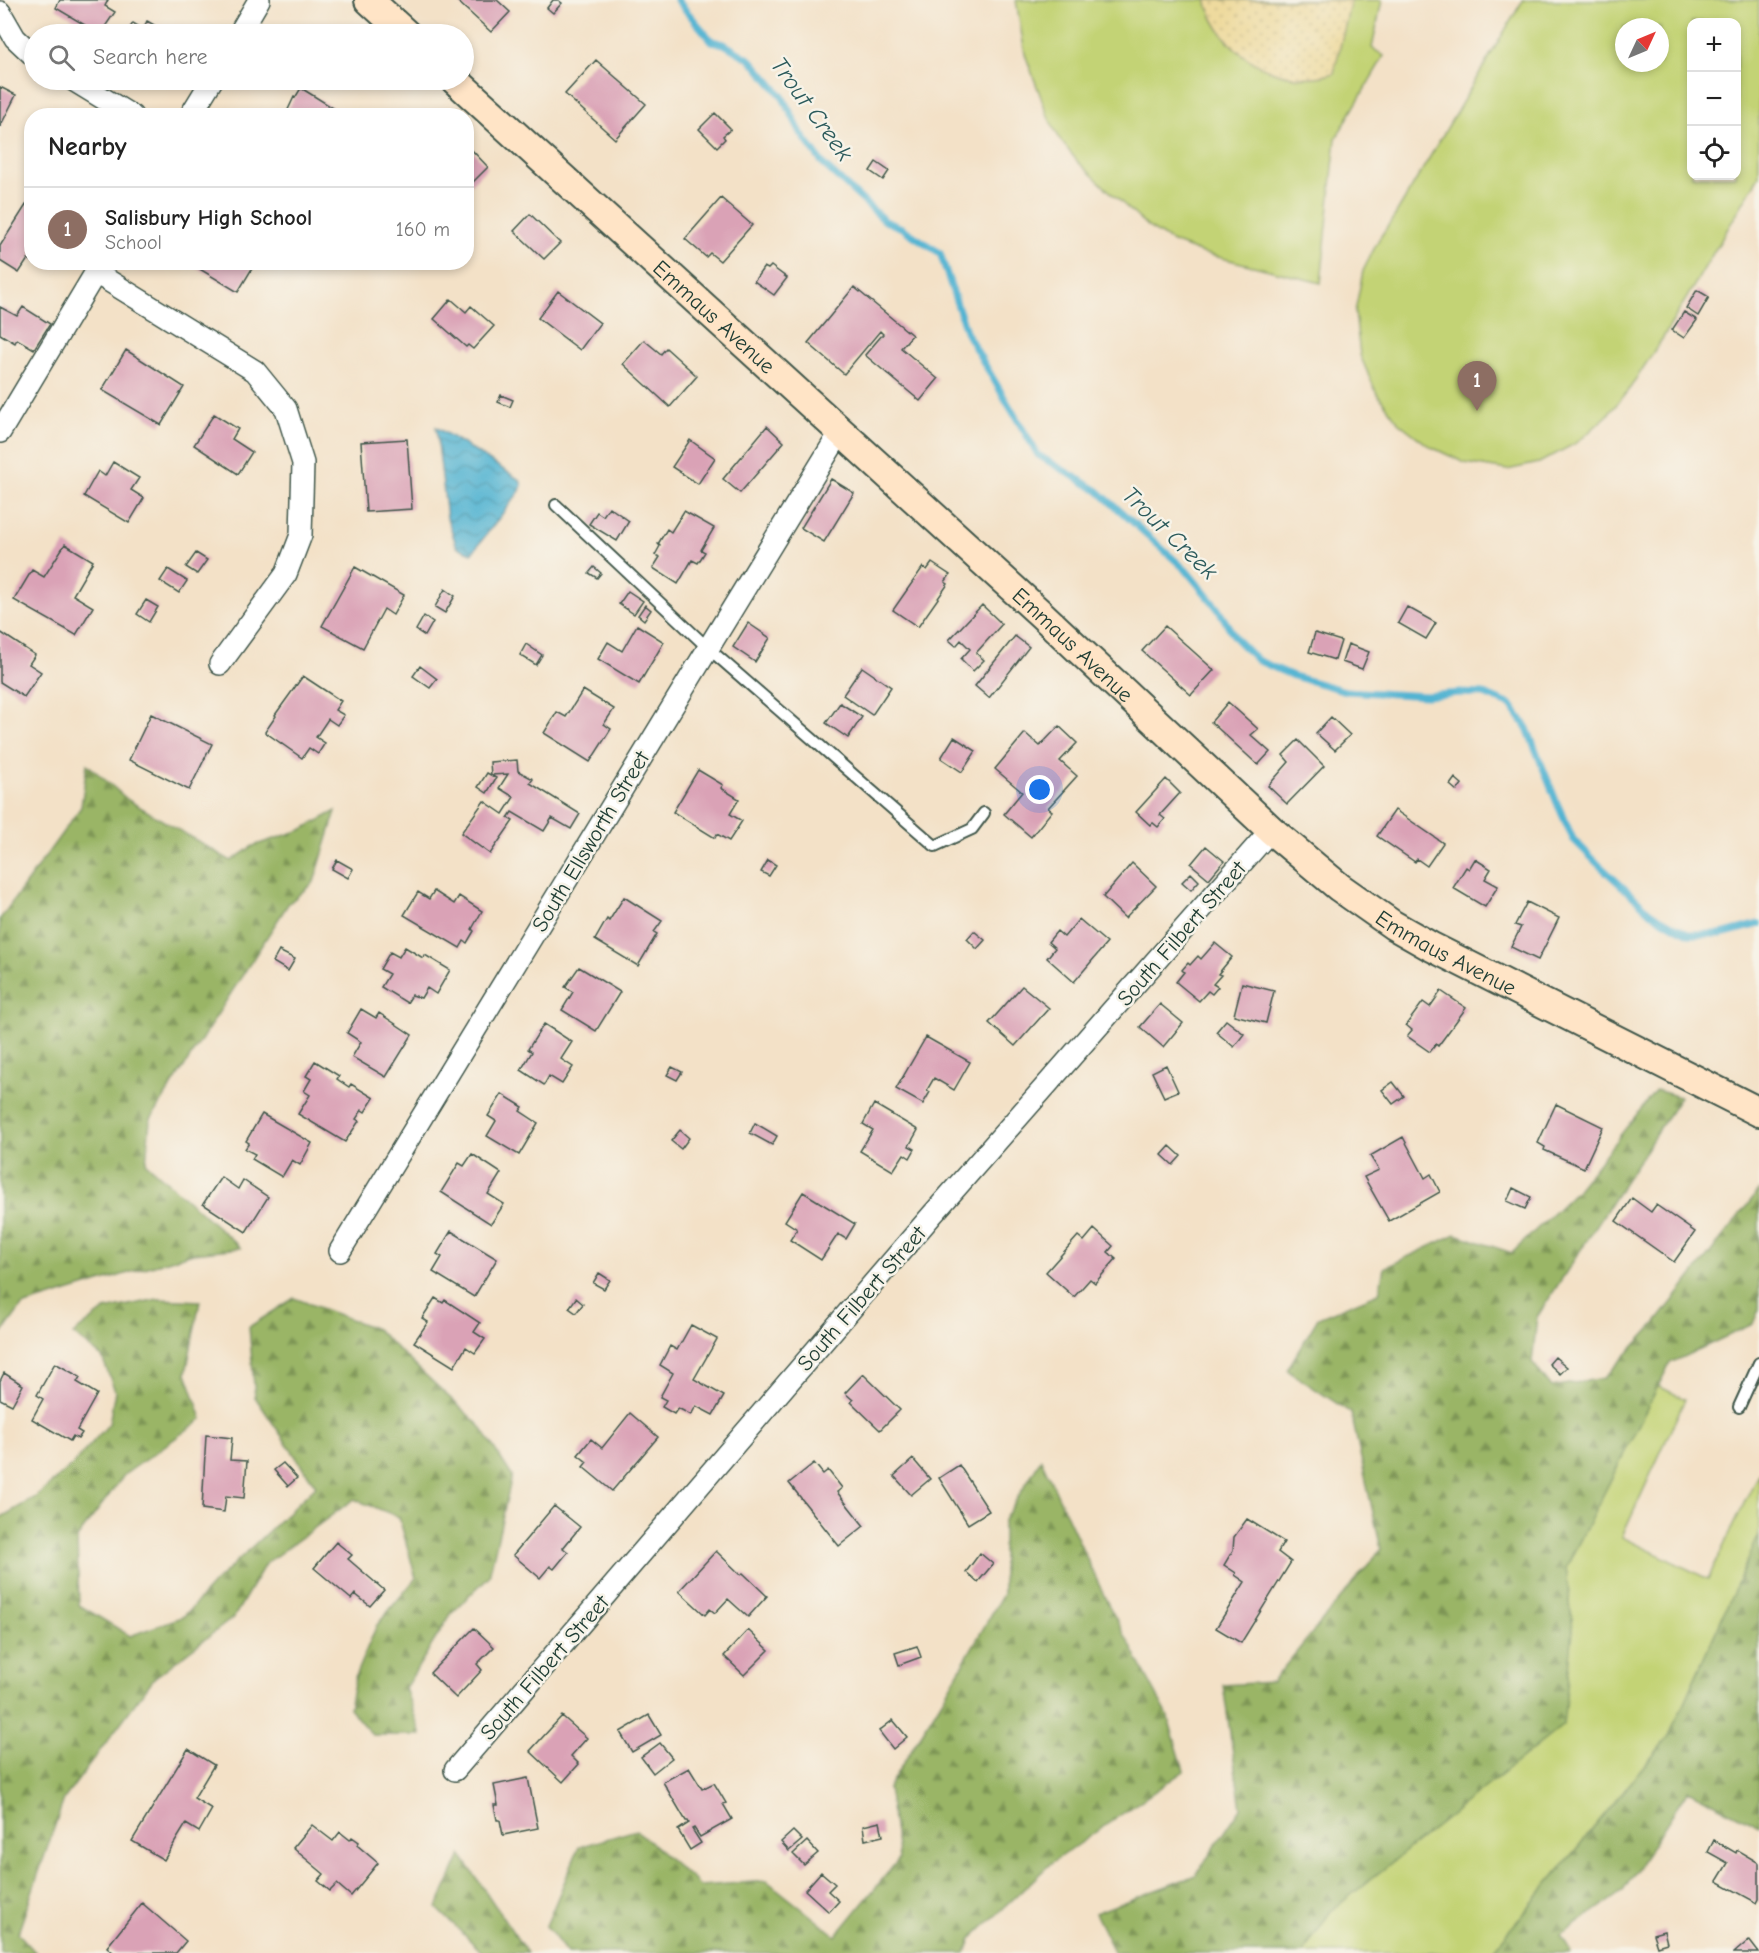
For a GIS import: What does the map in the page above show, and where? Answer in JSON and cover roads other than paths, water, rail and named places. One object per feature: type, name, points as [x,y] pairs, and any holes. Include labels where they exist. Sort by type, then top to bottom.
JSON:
[{"type":"main road","points":[[369,0],[395,24]]},
{"type":"main road","name":"Emmaus Avenue","points":[[465,90],[1056,628],[1271,830],[1339,887],[1430,946],[1759,1112]]},
{"type":"street","points":[[245,24],[260,0]]},
{"type":"street","points":[[0,12],[15,38],[24,47]]},
{"type":"street","points":[[89,90],[119,108]]},
{"type":"street","points":[[195,108],[206,90]]},
{"type":"street","points":[[0,432],[98,270]]},
{"type":"street","points":[[102,270],[255,371],[286,409],[303,463],[302,535],[286,574],[220,664]]},
{"type":"street","name":"South Ellsworth Street","points":[[340,1251],[841,431]]},
{"type":"street","name":"South Filbert Street","points":[[455,1770],[932,1215],[1271,830]]},
{"type":"lane","points":[[556,505],[708,648],[934,846],[972,829],[984,813]]},
{"type":"lane","points":[[1739,1407],[1759,1363]]},
{"type":"water","points":[[436,427],[520,480],[522,485],[520,491],[472,553],[457,547],[447,518]]},
{"type":"waterway","name":"Trout Creek","points":[[677,0],[712,41],[724,44],[751,60],[782,96],[802,135],[824,165],[885,221],[902,228],[940,253],[967,334],[1038,455],[1098,491],[1186,570],[1218,609],[1236,639],[1257,660],[1293,676],[1346,691],[1426,696],[1459,693],[1484,694],[1511,705],[1527,728],[1573,839],[1651,913],[1688,934],[1721,934],[1759,924]]},
{"type":"place","name":"Salisbury High School","points":[[1477,411]]}]
